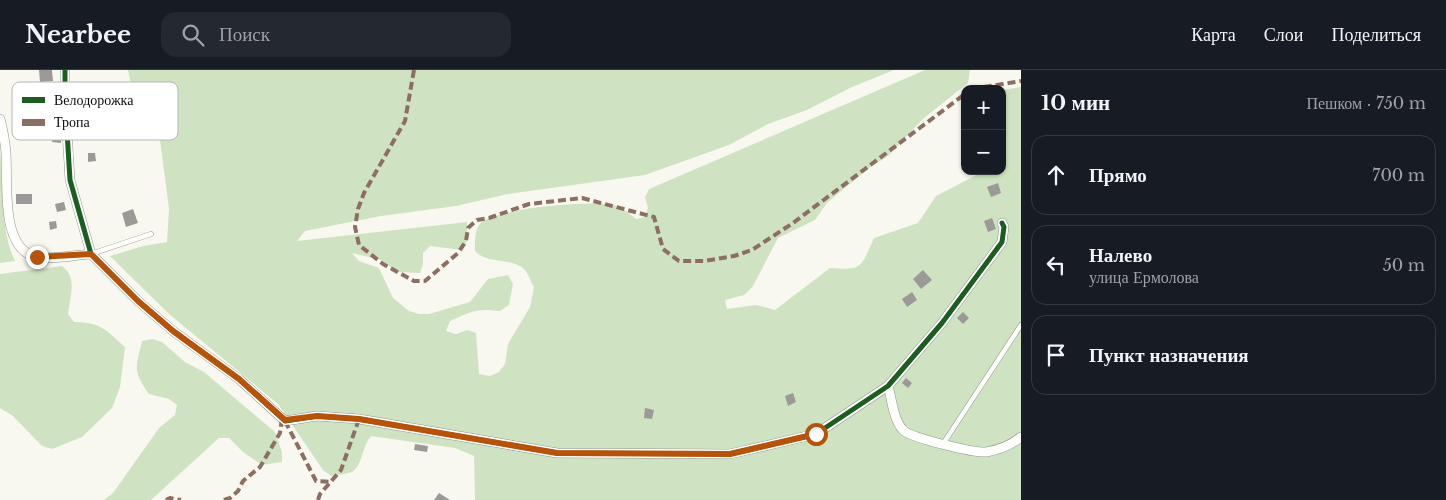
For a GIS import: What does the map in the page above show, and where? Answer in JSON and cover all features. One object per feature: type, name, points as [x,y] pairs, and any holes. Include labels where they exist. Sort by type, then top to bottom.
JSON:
[{"type":"street","points":[[0,119],[6,152],[7,221],[12,240],[20,250],[37,257],[91,254]]},
{"type":"street","points":[[67,140],[70,180],[91,254],[138,301],[173,331],[239,379],[285,420],[317,416],[359,419],[557,453],[730,454],[816,434],[888,386],[942,324],[1002,242],[1004,227],[1002,223]]},
{"type":"street","points":[[888,386],[895,413],[904,430],[930,442],[984,452],[1012,444],[1021,437]]},
{"type":"lane","points":[[91,254],[151,234]]},
{"type":"lane","points":[[943,444],[1021,325]]},
{"type":"green space","points":[[128,70],[894,70],[852,87],[807,110],[768,124],[729,145],[645,175],[508,194],[456,206],[381,216],[305,231],[297,241],[467,222],[467,241],[462,250],[430,246],[423,253],[423,264],[420,273],[398,272],[381,260],[352,253],[359,261],[379,268],[393,298],[409,311],[419,314],[429,314],[470,302],[488,279],[508,275],[513,284],[509,305],[500,311],[479,310],[464,315],[450,321],[446,331],[456,334],[467,330],[476,333],[479,374],[490,376],[499,372],[505,364],[508,344],[530,307],[534,287],[524,269],[518,265],[486,258],[475,251],[476,231],[482,222],[493,217],[527,209],[569,204],[616,206],[636,219],[645,217],[648,208],[645,197],[649,189],[925,70],[970,70],[968,83],[961,85],[961,89],[924,118],[888,156],[869,168],[827,203],[815,220],[778,238],[753,286],[744,295],[725,300],[727,309],[756,305],[775,310],[830,268],[849,269],[860,265],[874,238],[918,223],[936,196],[976,175],[1006,175],[1006,89],[1021,87],[1021,500],[475,500],[474,456],[455,448],[371,436],[356,469],[350,473],[331,476],[323,470],[278,404],[169,314],[110,256],[143,246],[167,242],[169,209],[160,140],[178,140],[178,82],[131,82]]},
{"type":"green space","points":[[0,148],[4,221],[10,249],[15,261],[0,263]]},
{"type":"green space","points":[[62,266],[70,276],[72,288],[68,314],[74,322],[91,324],[102,328],[125,347],[120,387],[112,408],[82,437],[52,449],[42,446],[13,416],[0,408],[0,274]]},
{"type":"green space","points":[[152,339],[162,342],[185,362],[204,372],[275,432],[282,452],[282,462],[262,465],[243,452],[229,438],[219,438],[151,500],[104,500],[113,493],[159,428],[175,415],[177,405],[169,399],[149,394],[138,374],[137,363],[142,341]]},
{"type":"building","points":[[39,70],[52,70],[53,81],[40,82]]},
{"type":"building","points":[[52,140],[61,140],[61,143],[52,142]]},
{"type":"building","points":[[88,153],[95,153],[96,161],[88,162]]},
{"type":"building","points":[[998,183],[1001,193],[991,197],[987,187]]},
{"type":"building","points":[[16,194],[32,194],[32,204],[16,204]]},
{"type":"building","points":[[64,202],[66,210],[57,212],[55,204]]},
{"type":"building","points":[[133,209],[138,223],[126,227],[122,213]]},
{"type":"building","points":[[992,218],[996,229],[988,232],[984,221]]},
{"type":"building","points":[[56,221],[57,228],[50,230],[49,222]]},
{"type":"building","points":[[923,270],[932,280],[921,289],[913,279]]},
{"type":"building","points":[[912,292],[917,300],[907,307],[902,299]]},
{"type":"building","points":[[963,312],[969,318],[963,324],[957,318]]},
{"type":"building","points":[[906,378],[912,383],[908,388],[902,383]]},
{"type":"building","points":[[793,393],[796,402],[788,406],[785,396]]},
{"type":"building","points":[[645,408],[654,410],[652,419],[644,418]]},
{"type":"building","points":[[415,444],[428,446],[427,452],[414,450]]},
{"type":"building","points":[[439,493],[450,500],[434,500]]},
{"type":"marked path","points":[[414,70],[405,121],[364,193],[358,209],[355,227],[359,245],[383,264],[414,281],[425,281],[458,253],[466,241],[468,228],[477,220],[489,218],[529,204],[582,198],[654,217],[663,249],[679,261],[704,261],[734,256],[752,250],[793,223],[961,97]]},
{"type":"marked path","points":[[996,85],[1021,81]]},
{"type":"marked path","points":[[224,500],[230,498],[238,491],[243,481],[260,467],[280,433],[282,418]]},
{"type":"marked path","points":[[318,500],[320,494],[341,470],[359,419]]},
{"type":"marked path","points":[[285,421],[316,481],[332,482]]},
{"type":"marked path","points":[[166,500],[170,498],[181,500]]},
{"type":"cycle path","points":[[65,70],[65,82]]},
{"type":"cycle path","points":[[68,140],[70,180],[91,254],[138,301],[173,331],[239,379],[285,421],[317,416],[359,419],[557,453],[730,454],[816,434],[888,386],[942,323],[1002,242],[1004,227],[1002,223]]},
{"type":"route","points":[[37,257],[91,254],[138,301],[173,331],[239,379],[285,420],[317,416],[359,419],[557,453],[730,454],[816,434]]}]
